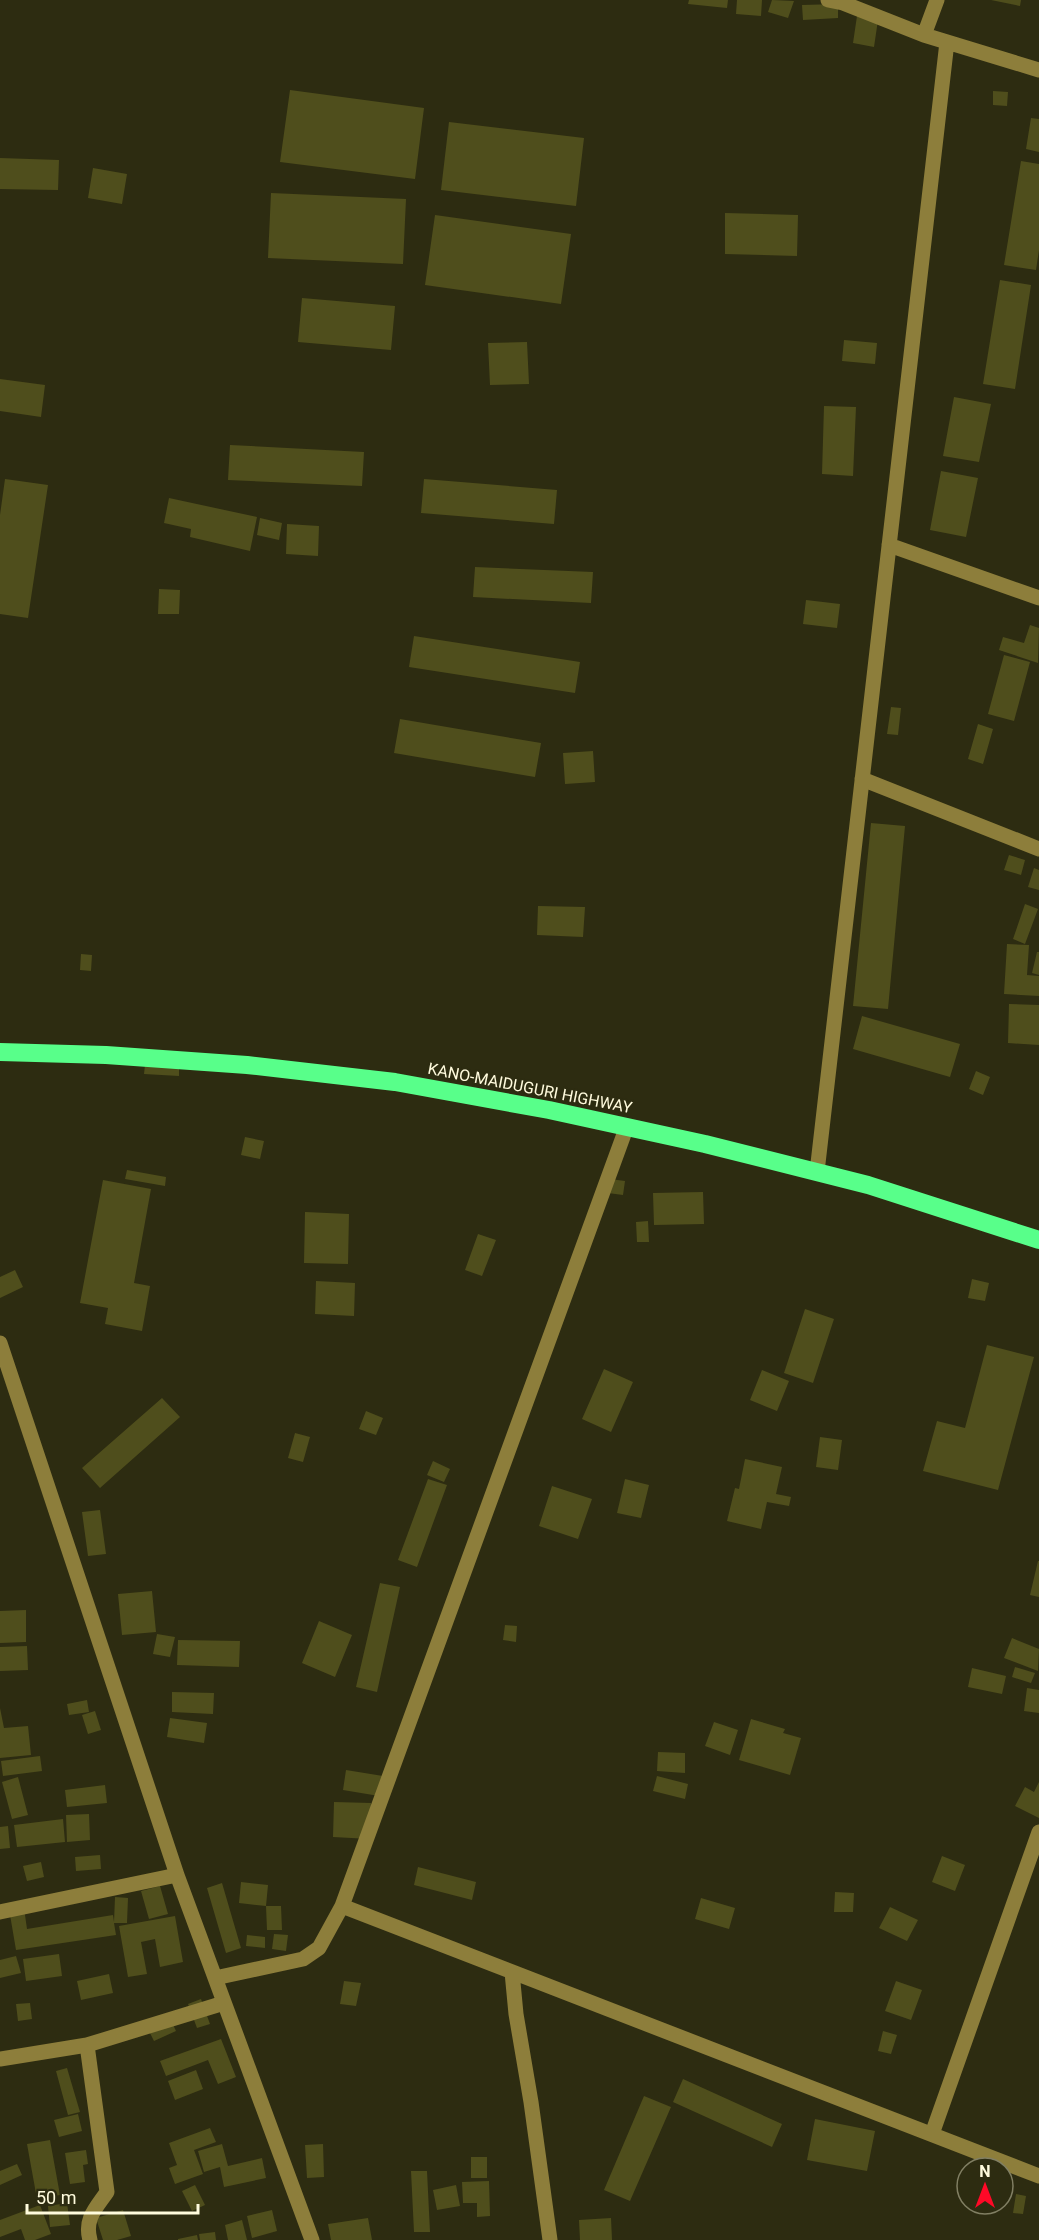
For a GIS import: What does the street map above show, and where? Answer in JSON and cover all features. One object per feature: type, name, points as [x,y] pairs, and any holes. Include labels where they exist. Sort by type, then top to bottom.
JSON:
[{"type":"highway","name":"KANO-MAIDUGURI HIGHWAY","points":[[0,1052],[106,1055],[247,1065],[395,1082],[627,1126],[817,1172],[868,1185],[1039,1240]]},
{"type":"street","points":[[924,35],[937,0]]},
{"type":"street","points":[[838,1],[924,35],[1039,70]]},
{"type":"street","points":[[817,1172],[947,42]]},
{"type":"street","points":[[889,545],[1039,598]]},
{"type":"street","points":[[862,779],[1039,849]]},
{"type":"street","points":[[215,1978],[303,1959],[319,1948],[342,1906],[627,1126]]},
{"type":"street","points":[[0,1343],[177,1875],[312,2240]]},
{"type":"street","points":[[932,2134],[1039,1832]]},
{"type":"street","points":[[0,1912],[177,1875]]},
{"type":"street","points":[[342,1906],[1039,2175]]},
{"type":"street","points":[[512,1972],[516,2014],[550,2240]]},
{"type":"street","points":[[0,2059],[87,2045],[224,2002]]},
{"type":"street","points":[[87,2045],[107,2192],[89,2218],[87,2229],[90,2240]]},
{"type":"building","points":[[689,0],[728,0],[727,8],[688,4]]},
{"type":"building","points":[[737,0],[762,0],[761,16],[736,14]]},
{"type":"building","points":[[772,0],[794,1],[788,18],[768,12]]},
{"type":"building","points":[[991,0],[1021,0],[1020,6]]},
{"type":"building","points":[[838,4],[838,18],[803,20],[802,5]]},
{"type":"building","points":[[857,16],[878,20],[874,47],[853,43]]},
{"type":"building","points":[[290,90],[424,108],[415,179],[280,162]]},
{"type":"building","points":[[993,91],[1008,92],[1007,106],[993,105]]},
{"type":"building","points":[[1031,118],[1039,119],[1039,152],[1026,149]]},
{"type":"building","points":[[449,122],[584,138],[576,206],[441,190]]},
{"type":"building","points":[[0,158],[59,160],[58,190],[0,189]]},
{"type":"building","points":[[1021,161],[1039,164],[1039,250],[1036,270],[1004,265]]},
{"type":"building","points":[[93,168],[127,174],[122,204],[88,198]]},
{"type":"building","points":[[271,193],[406,199],[403,264],[268,258]]},
{"type":"building","points":[[725,213],[798,215],[797,256],[725,254]]},
{"type":"building","points":[[435,215],[571,234],[561,304],[425,285]]},
{"type":"building","points":[[1000,280],[1031,285],[1015,389],[983,384]]},
{"type":"building","points":[[302,298],[395,306],[391,350],[298,342]]},
{"type":"building","points":[[844,340],[877,343],[875,364],[842,361]]},
{"type":"building","points":[[527,342],[529,384],[490,385],[488,343]]},
{"type":"building","points":[[0,379],[45,385],[41,417],[0,411]]},
{"type":"building","points":[[954,397],[991,404],[979,462],[943,456]]},
{"type":"building","points":[[824,406],[856,407],[853,476],[822,474]]},
{"type":"building","points":[[230,445],[364,452],[362,486],[228,480]]},
{"type":"building","points":[[941,471],[978,478],[966,537],[930,530]]},
{"type":"building","points":[[5,479],[48,485],[28,618],[0,614],[0,515]]},
{"type":"building","points":[[424,479],[557,490],[554,524],[421,513]]},
{"type":"building","points":[[169,498],[257,517],[250,551],[190,537],[191,529],[164,523]]},
{"type":"building","points":[[260,518],[282,523],[279,540],[257,535]]},
{"type":"building","points":[[287,524],[319,526],[318,556],[286,554]]},
{"type":"building","points":[[475,567],[593,572],[591,603],[473,597]]},
{"type":"building","points":[[159,589],[180,590],[179,614],[158,614]]},
{"type":"building","points":[[806,600],[840,604],[837,628],[803,624]]},
{"type":"building","points":[[1030,625],[1039,628],[1038,663],[999,650],[1003,637],[1024,643]]},
{"type":"building","points":[[414,636],[580,662],[575,693],[409,667]]},
{"type":"building","points":[[1004,655],[1030,662],[1014,721],[988,714]]},
{"type":"building","points":[[891,707],[901,708],[898,735],[887,734]]},
{"type":"building","points":[[400,719],[541,743],[535,777],[394,753]]},
{"type":"building","points":[[978,724],[993,729],[983,764],[968,759]]},
{"type":"building","points":[[593,751],[595,782],[565,784],[563,753]]},
{"type":"building","points":[[871,823],[905,826],[888,1009],[853,1006]]},
{"type":"building","points":[[1009,855],[1025,860],[1021,875],[1004,870]]},
{"type":"building","points":[[1034,868],[1039,870],[1039,890],[1028,887]]},
{"type":"building","points":[[1025,904],[1038,909],[1025,944],[1013,939]]},
{"type":"building","points":[[538,906],[585,907],[583,937],[537,935]]},
{"type":"building","points":[[1007,944],[1029,945],[1027,975],[1039,976],[1039,996],[1004,994]]},
{"type":"building","points":[[1037,952],[1039,952],[1039,975],[1032,973]]},
{"type":"building","points":[[81,954],[92,955],[91,971],[80,970]]},
{"type":"building","points":[[1009,1004],[1039,1005],[1039,1045],[1008,1043]]},
{"type":"building","points":[[862,1016],[960,1044],[950,1077],[853,1049]]},
{"type":"building","points":[[145,1065],[179,1066],[179,1076],[144,1074]]},
{"type":"building","points":[[976,1071],[990,1077],[983,1095],[969,1089]]},
{"type":"building","points":[[245,1137],[264,1141],[260,1159],[241,1155]]},
{"type":"building","points":[[127,1170],[166,1177],[165,1186],[125,1179]]},
{"type":"building","points":[[610,1179],[625,1181],[623,1195],[608,1193]]},
{"type":"building","points":[[103,1180],[151,1189],[134,1283],[150,1286],[142,1331],[105,1324],[108,1308],[80,1303]]},
{"type":"building","points":[[703,1192],[704,1224],[654,1225],[653,1193]]},
{"type":"building","points":[[305,1212],[349,1214],[348,1264],[304,1263]]},
{"type":"building","points":[[648,1221],[649,1242],[637,1242],[636,1222]]},
{"type":"building","points":[[478,1234],[496,1240],[482,1276],[465,1270]]},
{"type":"building","points":[[15,1270],[23,1287],[0,1298],[0,1277]]},
{"type":"building","points":[[972,1279],[989,1283],[985,1301],[968,1298]]},
{"type":"building","points":[[316,1281],[355,1283],[354,1316],[315,1314]]},
{"type":"building","points":[[805,1309],[834,1319],[813,1383],[784,1373]]},
{"type":"building","points":[[987,1345],[1034,1357],[998,1490],[923,1471],[937,1421],[965,1428]]},
{"type":"building","points":[[604,1369],[633,1382],[611,1432],[582,1419]]},
{"type":"building","points":[[762,1370],[789,1381],[777,1411],[750,1400]]},
{"type":"building","points":[[162,1398],[180,1417],[100,1488],[82,1468]]},
{"type":"building","points":[[366,1411],[383,1418],[376,1435],[359,1429]]},
{"type":"building","points":[[295,1433],[310,1437],[303,1462],[288,1458]]},
{"type":"building","points":[[820,1437],[842,1440],[838,1470],[816,1467]]},
{"type":"building","points":[[745,1459],[782,1467],[776,1494],[791,1497],[789,1506],[767,1502],[761,1529],[727,1521],[735,1488],[739,1489]]},
{"type":"building","points":[[433,1461],[450,1469],[444,1482],[427,1475]]},
{"type":"building","points":[[428,1479],[447,1485],[417,1567],[398,1560]]},
{"type":"building","points":[[625,1479],[649,1485],[641,1518],[617,1513]]},
{"type":"building","points":[[552,1486],[592,1499],[578,1539],[539,1526]]},
{"type":"building","points":[[100,1510],[106,1554],[88,1556],[82,1512]]},
{"type":"building","points":[[1039,1561],[1039,1597],[1030,1595]]},
{"type":"building","points":[[380,1583],[400,1587],[377,1692],[356,1687]]},
{"type":"building","points":[[152,1591],[156,1632],[122,1635],[118,1594]]},
{"type":"building","points":[[26,1610],[26,1642],[0,1643],[0,1611]]},
{"type":"building","points":[[319,1621],[352,1635],[335,1677],[302,1663]]},
{"type":"building","points":[[505,1625],[517,1626],[516,1642],[503,1640]]},
{"type":"building","points":[[157,1634],[175,1637],[170,1657],[153,1654]]},
{"type":"building","points":[[1012,1638],[1039,1649],[1038,1671],[1004,1658]]},
{"type":"building","points":[[178,1640],[240,1641],[239,1667],[177,1665]]},
{"type":"building","points":[[27,1646],[28,1670],[0,1671],[0,1647]]},
{"type":"building","points":[[1015,1667],[1035,1673],[1031,1683],[1012,1677]]},
{"type":"building","points":[[972,1668],[1006,1676],[1002,1694],[968,1687]]},
{"type":"building","points":[[1027,1688],[1039,1690],[1039,1713],[1024,1711]]},
{"type":"building","points":[[172,1692],[214,1693],[213,1714],[172,1712]]},
{"type":"building","points":[[87,1700],[89,1712],[69,1715],[67,1704]]},
{"type":"building","points":[[0,1708],[4,1728],[28,1726],[31,1755],[0,1758]]},
{"type":"building","points":[[95,1711],[101,1730],[88,1734],[82,1715]]},
{"type":"building","points":[[170,1718],[207,1723],[204,1743],[167,1737]]},
{"type":"building","points":[[751,1719],[785,1729],[783,1733],[801,1738],[790,1775],[739,1760]]},
{"type":"building","points":[[714,1722],[738,1730],[730,1755],[705,1746]]},
{"type":"building","points":[[658,1752],[685,1753],[685,1773],[657,1771]]},
{"type":"building","points":[[40,1756],[42,1771],[3,1776],[1,1761]]},
{"type":"building","points":[[346,1770],[383,1776],[379,1796],[343,1790]]},
{"type":"building","points":[[657,1776],[688,1784],[685,1799],[653,1791]]},
{"type":"building","points":[[18,1777],[28,1815],[12,1819],[2,1782]]},
{"type":"building","points":[[1039,1782],[1039,1818],[1015,1806],[1025,1787],[1034,1792]]},
{"type":"building","points":[[105,1785],[107,1803],[67,1807],[65,1790]]},
{"type":"building","points":[[334,1802],[371,1803],[370,1839],[333,1837]]},
{"type":"building","points":[[89,1814],[90,1840],[67,1842],[66,1815]]},
{"type":"building","points":[[63,1819],[65,1842],[17,1847],[14,1825]]},
{"type":"building","points":[[8,1826],[10,1848],[0,1849],[0,1827]]},
{"type":"building","points":[[100,1855],[101,1869],[76,1871],[75,1857]]},
{"type":"building","points":[[942,1856],[965,1865],[955,1891],[932,1882]]},
{"type":"building","points":[[41,1862],[44,1877],[27,1881],[23,1866]]},
{"type":"building","points":[[418,1867],[476,1882],[472,1900],[414,1885]]},
{"type":"building","points":[[241,1882],[268,1885],[266,1906],[239,1903]]},
{"type":"building","points":[[222,1883],[241,1948],[226,1953],[207,1888]]},
{"type":"building","points":[[160,1886],[168,1914],[149,1919],[141,1891]]},
{"type":"building","points":[[835,1892],[854,1893],[853,1912],[834,1912]]},
{"type":"building","points":[[115,1897],[128,1898],[127,1923],[114,1923],[116,1935],[16,1950],[8,1903],[23,1901],[27,1929],[113,1915],[114,1922]]},
{"type":"building","points":[[701,1898],[735,1908],[729,1929],[695,1919]]},
{"type":"building","points":[[266,1906],[281,1906],[282,1930],[267,1930]]},
{"type":"building","points":[[890,1907],[918,1920],[907,1941],[879,1928]]},
{"type":"building","points":[[175,1916],[183,1962],[160,1967],[155,1939],[141,1942],[147,1974],[128,1977],[119,1926]]},
{"type":"building","points":[[274,1934],[288,1935],[286,1951],[272,1949]]},
{"type":"building","points":[[247,1935],[265,1937],[265,1948],[246,1946]]},
{"type":"building","points":[[59,1954],[62,1976],[26,1981],[23,1959]]},
{"type":"building","points":[[16,1956],[21,1973],[0,1978],[0,1960]]},
{"type":"building","points":[[109,1974],[113,1993],[81,2000],[77,1981]]},
{"type":"building","points":[[344,1981],[361,1983],[356,2006],[340,2004]]},
{"type":"building","points":[[896,1981],[922,1990],[911,2020],[885,2011]]},
{"type":"building","points":[[201,1999],[210,2024],[197,2028],[188,2004]]},
{"type":"building","points":[[30,2003],[32,2019],[18,2021],[16,2004]]},
{"type":"building","points":[[168,2014],[176,2031],[154,2041],[146,2025]]},
{"type":"building","points":[[883,2031],[897,2035],[891,2054],[878,2051]]},
{"type":"building","points":[[221,2039],[236,2077],[218,2084],[208,2060],[166,2076],[160,2061]]},
{"type":"building","points":[[67,2068],[80,2112],[68,2115],[56,2071]]},
{"type":"building","points":[[196,2070],[203,2089],[175,2100],[168,2081]]},
{"type":"building","points":[[683,2079],[782,2124],[772,2147],[673,2102]]},
{"type":"building","points":[[644,2096],[671,2107],[630,2201],[604,2190]]},
{"type":"building","points":[[78,2114],[82,2131],[59,2137],[54,2120]]},
{"type":"building","points":[[815,2119],[875,2131],[867,2171],[807,2160]]},
{"type":"building","points":[[210,2128],[216,2142],[194,2150],[203,2174],[175,2184],[169,2168],[177,2165],[169,2143]]},
{"type":"building","points":[[50,2140],[60,2195],[37,2199],[27,2144]]},
{"type":"building","points":[[222,2144],[228,2166],[262,2158],[266,2178],[224,2187],[220,2167],[204,2172],[198,2151]]},
{"type":"building","points":[[323,2144],[324,2177],[307,2178],[305,2145]]},
{"type":"building","points":[[86,2150],[88,2164],[83,2165],[85,2182],[70,2184],[65,2153]]},
{"type":"building","points":[[471,2157],[487,2157],[487,2178],[471,2178]]},
{"type":"building","points":[[17,2164],[22,2175],[0,2185],[0,2171]]},
{"type":"building","points":[[411,2171],[427,2171],[430,2232],[414,2232]]},
{"type":"building","points":[[489,2181],[490,2216],[477,2217],[477,2203],[463,2203],[462,2182]]},
{"type":"building","points":[[195,2185],[205,2205],[192,2211],[182,2191]]},
{"type":"building","points":[[456,2185],[460,2206],[437,2210],[433,2190]]},
{"type":"building","points":[[1016,2194],[1026,2196],[1023,2214],[1015,2213]]},
{"type":"building","points":[[67,2203],[70,2225],[50,2227],[48,2206]]},
{"type":"building","points":[[40,2205],[51,2234],[35,2240],[25,2240],[21,2229],[0,2237],[0,2220]]},
{"type":"building","points":[[123,2210],[131,2236],[117,2240],[103,2240],[96,2218]]},
{"type":"building","points":[[272,2210],[277,2231],[252,2238],[247,2216]]},
{"type":"building","points":[[368,2218],[372,2240],[331,2240],[328,2224]]},
{"type":"building","points":[[611,2218],[612,2240],[580,2240],[579,2220]]},
{"type":"building","points":[[242,2220],[247,2240],[228,2240],[225,2225]]},
{"type":"building","points":[[215,2232],[216,2240],[200,2240],[199,2234]]},
{"type":"building","points":[[197,2235],[198,2240],[178,2240],[178,2239]]}]
